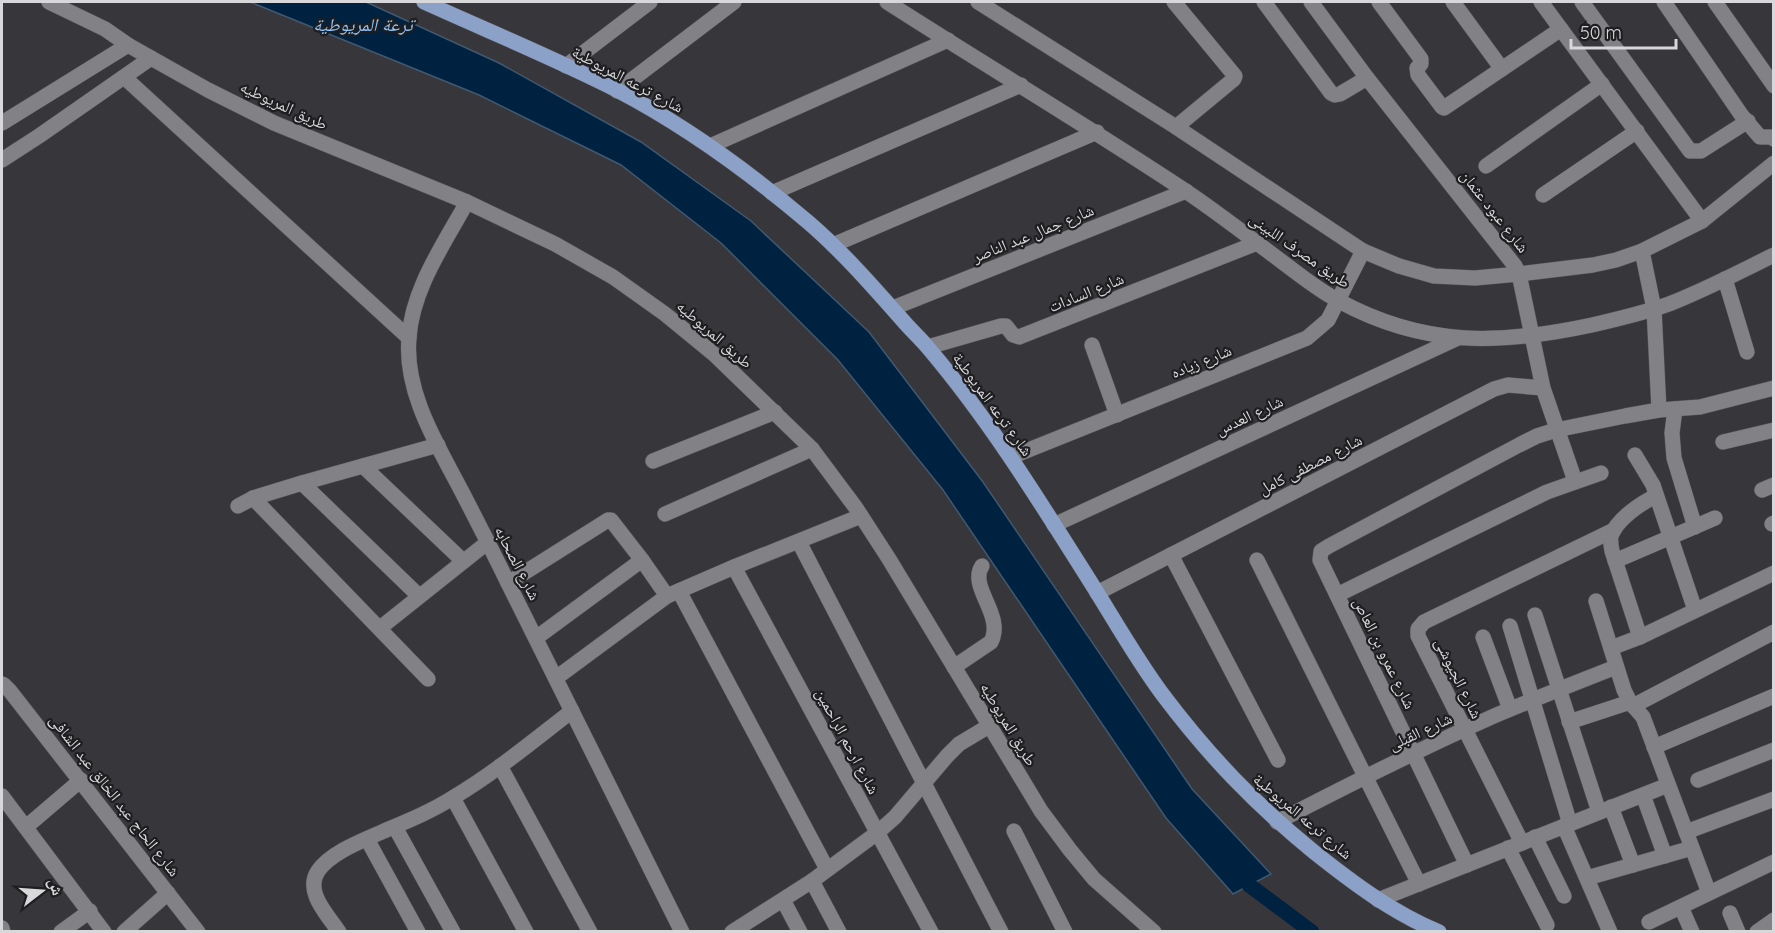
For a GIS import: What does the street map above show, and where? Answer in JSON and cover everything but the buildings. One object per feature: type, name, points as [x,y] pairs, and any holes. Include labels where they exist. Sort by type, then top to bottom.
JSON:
[{"type":"main road","name":"شارع ترعه المريوطية","points":[[424,2],[617,90],[732,161],[809,223],[893,308],[976,406],[1160,692],[1196,738],[1277,822],[1330,865],[1378,900],[1416,922],[1439,932]]},
{"type":"street","name":"طريق المريوطيه","points":[[49,2],[105,29],[128,45],[208,90],[274,123],[467,202],[555,244],[613,277],[665,314],[707,348],[812,449],[889,559],[1041,811],[1094,879],[1154,932]]},
{"type":"street","points":[[566,66],[650,2]]},
{"type":"street","points":[[617,90],[734,2]]},
{"type":"street","name":"طريق مصرف اللبينى","points":[[887,2],[1097,132],[1186,191],[1338,301],[1388,324],[1421,333],[1458,338],[1531,337],[1601,323],[1654,309],[1725,279],[1773,255]]},
{"type":"street","name":"طريق مصرف اللبينى","points":[[978,2],[1176,127],[1363,251],[1399,266],[1434,276],[1475,278],[1593,265],[1616,260],[1642,251],[1702,221],[1773,163]]},
{"type":"street","points":[[1174,2],[1235,76],[1176,127]]},
{"type":"street","points":[[1264,2],[1331,93],[1340,94],[1367,78]]},
{"type":"street","name":"شارع عبود عثمان","points":[[1311,2],[1367,78],[1511,259],[1519,274],[1543,388],[1575,481]]},
{"type":"street","points":[[1379,2],[1421,59],[1421,64],[1417,68],[1418,75],[1442,107],[1447,107],[1561,29]]},
{"type":"street","points":[[1453,2],[1502,69]]},
{"type":"street","points":[[1541,2],[1702,221]]},
{"type":"street","points":[[1582,2],[1690,151],[1701,151],[1748,121]]},
{"type":"street","points":[[1664,2],[1748,121],[1761,137],[1773,139]]},
{"type":"street","points":[[1715,2],[1773,86]]},
{"type":"street","points":[[710,146],[948,40]]},
{"type":"street","points":[[2,123],[128,45]]},
{"type":"street","points":[[2,160],[151,58]]},
{"type":"street","points":[[124,77],[409,338]]},
{"type":"street","points":[[1486,166],[1602,84]]},
{"type":"street","points":[[772,193],[1020,85]]},
{"type":"street","points":[[1543,195],[1637,131]]},
{"type":"street","points":[[833,245],[1097,132]]},
{"type":"street","name":"شارع جمال عبد الناصر","points":[[893,308],[1186,191]]},
{"type":"street","name":"شارع الصحابه","points":[[467,202],[424,281],[417,302],[409,338],[413,384],[438,445],[682,932]]},
{"type":"street","name":"شارع السادات","points":[[928,347],[1001,326],[1006,326],[1014,336],[1019,337],[1257,243]]},
{"type":"street","name":"شارع زياده","points":[[1011,458],[1307,338],[1328,320],[1363,251]]},
{"type":"street","points":[[1642,251],[1654,309],[1659,410]]},
{"type":"street","points":[[1725,279],[1747,352]]},
{"type":"street","name":"شارع العدس","points":[[1054,525],[1458,338]]},
{"type":"street","points":[[1092,345],[1116,415]]},
{"type":"street","name":"شارع مصطفى كامل","points":[[1097,593],[1494,389],[1508,385],[1543,388]]},
{"type":"street","points":[[1556,430],[1659,410],[1700,407],[1773,388]]},
{"type":"street","points":[[1675,409],[1672,433],[1674,458],[1695,527]]},
{"type":"street","points":[[653,461],[775,412]]},
{"type":"street","name":"شارع عمرو بن العاص","points":[[1467,865],[1337,596],[1320,560],[1320,554],[1323,549],[1528,440],[1556,430]]},
{"type":"street","points":[[1723,442],[1773,430]]},
{"type":"street","points":[[238,506],[253,498],[302,483],[438,445]]},
{"type":"street","points":[[665,514],[812,449]]},
{"type":"street","points":[[1635,455],[1648,474],[1695,610]]},
{"type":"street","points":[[363,466],[463,561]]},
{"type":"street","points":[[1337,596],[1547,492],[1600,473]]},
{"type":"street","points":[[302,483],[419,596]]},
{"type":"street","points":[[1640,637],[1610,542],[1614,530],[1638,506],[1656,496]]},
{"type":"street","points":[[253,498],[428,679]]},
{"type":"street","points":[[556,678],[673,594],[861,516]]},
{"type":"street","points":[[1615,561],[1715,518]]},
{"type":"street","points":[[508,583],[611,520],[642,560],[673,594],[827,869]]},
{"type":"street","name":"شارع الجيوشى","points":[[1522,843],[1418,636],[1419,626],[1614,530]]},
{"type":"street","points":[[380,628],[488,542]]},
{"type":"street","points":[[799,542],[1002,932]]},
{"type":"street","points":[[1171,555],[1278,760]]},
{"type":"street","points":[[536,638],[642,560]]},
{"type":"street","points":[[1257,560],[1419,884]]},
{"type":"street","points":[[954,667],[991,642],[994,636],[995,622],[978,577],[982,566]]},
{"type":"street","name":"شارع ارحم الراحمين","points":[[734,567],[931,932]]},
{"type":"street","points":[[1611,648],[1640,637],[1773,573]]},
{"type":"street","points":[[1596,601],[1616,667],[1631,704],[1643,717],[1709,893]]},
{"type":"street","points":[[1535,615],[1569,722],[1605,810],[1633,865]]},
{"type":"street","points":[[1510,626],[1567,825],[1610,932]]},
{"type":"street","points":[[1569,722],[1631,704],[1773,632]]},
{"type":"street","points":[[1483,637],[1510,710]]},
{"type":"street","name":"شارع القبلى","points":[[1277,822],[1413,753],[1532,700],[1616,667]]},
{"type":"street","name":"شارع الحاج عبد الخالق عبد الشافى","points":[[2,684],[81,780],[198,932]]},
{"type":"street","points":[[1654,747],[1773,696]]},
{"type":"street","points":[[339,932],[316,898],[313,888],[318,871],[342,851],[453,798],[500,766],[572,711]]},
{"type":"street","points":[[733,931],[783,900],[877,833],[895,817],[923,782],[959,744],[989,726]]},
{"type":"street","points":[[1698,780],[1773,750]]},
{"type":"street","points":[[500,766],[590,932]]},
{"type":"street","points":[[26,827],[81,780]]},
{"type":"street","points":[[1378,900],[1668,785]]},
{"type":"street","points":[[1643,795],[1665,856]]},
{"type":"street","points":[[2,796],[104,932]]},
{"type":"street","points":[[453,798],[526,932]]},
{"type":"street","points":[[1686,832],[1773,799]]},
{"type":"street","points":[[395,827],[453,932]]},
{"type":"street","points":[[1014,831],[1065,932]]},
{"type":"street","points":[[367,839],[418,932]]},
{"type":"street","points":[[1522,843],[1564,896]]},
{"type":"street","points":[[1522,843],[1547,925]]},
{"type":"street","points":[[1587,878],[1692,848]]},
{"type":"street","points":[[1649,922],[1773,862]]},
{"type":"street","points":[[812,880],[839,932]]},
{"type":"street","points":[[124,932],[168,893]]},
{"type":"street","points":[[783,900],[800,932]]},
{"type":"street","points":[[1681,907],[1692,932]]},
{"type":"street","points":[[61,932],[90,911]]},
{"type":"street","points":[[1730,913],[1738,932]]},
{"type":"street","points":[[1757,932],[1773,920]]},
{"type":"water","name":"ترعة المريوطية","points":[[250,2],[366,2],[499,63],[641,142],[751,221],[869,332],[983,482],[1192,789],[1271,874],[1233,894],[1166,818],[943,490],[838,360],[721,243],[621,165],[479,95]]},
{"type":"waterway","points":[[1249,885],[1312,932]]}]
